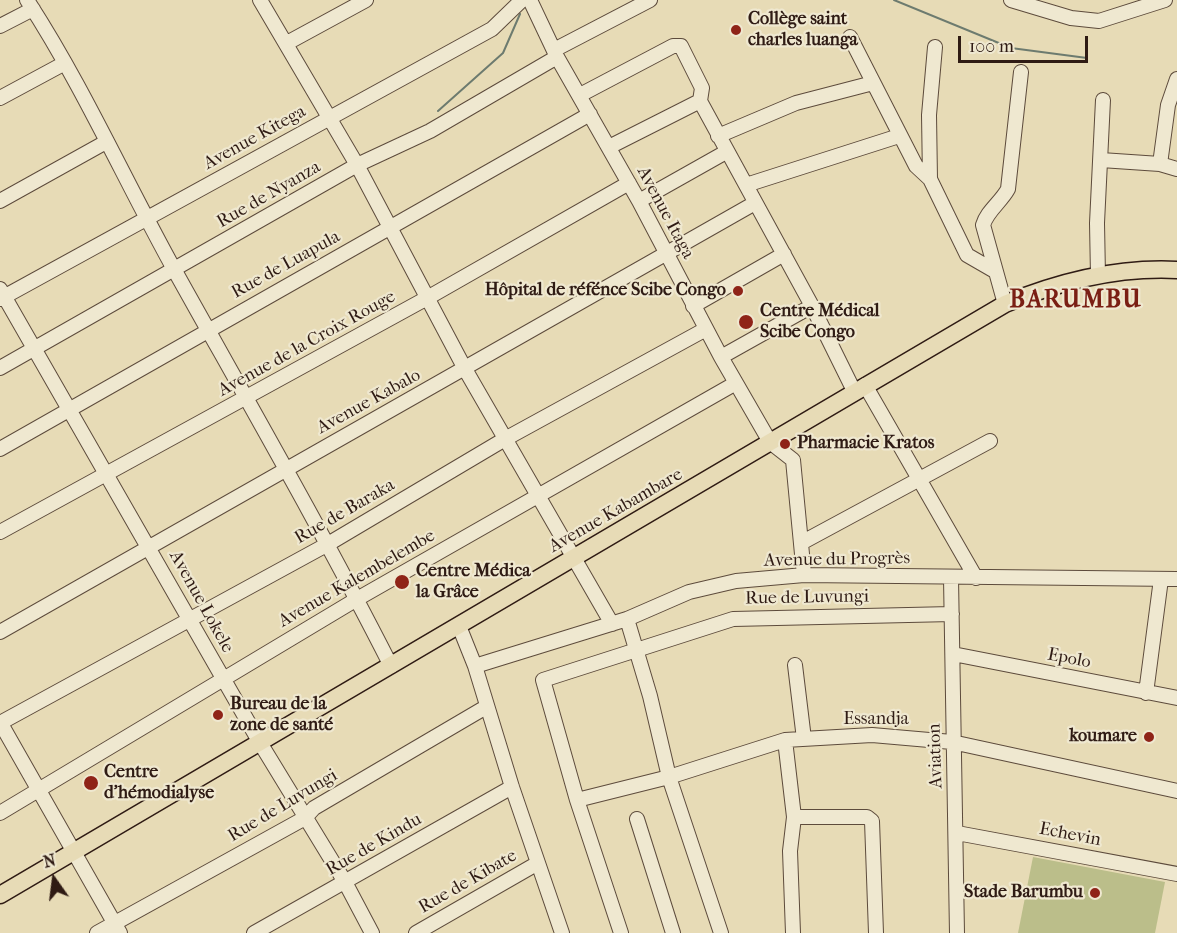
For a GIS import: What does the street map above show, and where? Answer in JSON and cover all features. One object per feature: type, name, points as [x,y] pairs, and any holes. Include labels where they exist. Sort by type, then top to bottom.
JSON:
[{"type":"main road","name":"Avenue Kabambare","points":[[0,895],[1005,304],[1038,291],[1098,276],[1131,271],[1177,270]]},
{"type":"street","points":[[260,0],[357,165],[429,297],[465,369],[612,624]]},
{"type":"street","points":[[287,43],[366,0]]},
{"type":"street","name":"Rue de Nyanza","points":[[0,368],[357,165],[430,131],[556,53],[650,0]]},
{"type":"street","points":[[1011,0],[1044,12],[1099,21],[1165,0]]},
{"type":"street","points":[[1035,0],[1044,12]]},
{"type":"street","name":"Avenue Itaga","points":[[531,2],[556,53],[639,201],[706,330],[770,442]]},
{"type":"street","name":"Avenue Kitega","points":[[2,295],[147,219],[492,29],[531,2]]},
{"type":"street","points":[[0,26],[30,4],[65,63],[147,219],[328,544],[391,666]]},
{"type":"street","points":[[850,37],[899,136],[916,166],[930,179],[963,250],[975,261],[993,270]]},
{"type":"street","points":[[580,95],[677,45],[681,46],[702,88],[700,101],[726,152],[860,388],[919,481],[976,578]]},
{"type":"street","points":[[930,179],[929,115],[935,46]]},
{"type":"street","points":[[0,98],[65,63]]},
{"type":"street","points":[[1005,304],[993,270],[983,225],[986,216],[1001,202],[1008,189],[1021,72]]},
{"type":"street","points":[[1160,165],[1168,105],[1177,79]]},
{"type":"street","points":[[718,136],[796,103],[873,83]]},
{"type":"street","points":[[1098,276],[1096,223],[1103,100]]},
{"type":"street","points":[[609,147],[700,101]]},
{"type":"street","name":"Rue de Luapula","points":[[0,448],[590,114]]},
{"type":"street","points":[[746,185],[899,136]]},
{"type":"street","points":[[0,201],[106,142]]},
{"type":"street","points":[[639,201],[726,152]]},
{"type":"street","points":[[1101,160],[1160,165],[1177,169]]},
{"type":"street","name":"Avenue de la Croix Rouge","points":[[0,532],[429,297],[629,183]]},
{"type":"street","name":"Avenue Kabalo","points":[[0,632],[755,203]]},
{"type":"street","points":[[693,306],[784,254]]},
{"type":"street","name":"Avenue Lokele","points":[[2,295],[107,473],[259,741],[345,882],[372,933]]},
{"type":"street","points":[[721,357],[812,306]]},
{"type":"street","name":"Rue de Baraka","points":[[0,723],[328,544],[506,439],[706,330]]},
{"type":"street","name":"Avenue Kalembelembe","points":[[0,813],[357,599],[736,383]]},
{"type":"street","points":[[801,543],[990,441]]},
{"type":"street","points":[[770,442],[793,460],[804,575]]},
{"type":"street","points":[[1177,566],[1177,579]]},
{"type":"street","name":"Avenue du Progrès","points":[[475,666],[627,620],[689,592],[736,581],[804,575],[1177,579]]},
{"type":"street","name":"Aviation","points":[[951,578],[957,933]]},
{"type":"street","points":[[1146,693],[1161,579]]},
{"type":"street","name":"Rue de Luvungi","points":[[577,800],[543,683],[546,678],[636,648],[748,616],[952,614]]},
{"type":"street","points":[[627,620],[669,777],[721,933]]},
{"type":"street","points":[[459,626],[475,666],[512,787],[562,933]]},
{"type":"street","name":"Epolo","points":[[953,654],[1177,698]]},
{"type":"street","points":[[795,665],[804,739]]},
{"type":"street","name":"Rue de Luvungi","points":[[97,933],[117,928],[305,818],[314,808],[486,707]]},
{"type":"street","points":[[0,723],[117,928]]},
{"type":"street","name":"Essandja","points":[[577,800],[669,777],[785,740],[872,735],[952,742],[1177,791]]},
{"type":"street","points":[[785,740],[794,817],[790,851],[793,933]]},
{"type":"street","name":"Rue de Kindu","points":[[254,933],[512,787]]},
{"type":"street","points":[[577,800],[621,933]]},
{"type":"street","points":[[794,817],[867,817],[872,821],[876,933]]},
{"type":"street","points":[[637,819],[673,933]]},
{"type":"street","name":"Echevin","points":[[957,833],[1177,874]]},
{"type":"street","name":"Rue de Kibate","points":[[416,933],[538,863]]},
{"type":"green space","name":"Stade Barumbu","points":[[1033,857],[1165,882],[1155,933],[1018,933]]},
{"type":"waterway","points":[[894,0],[1011,48],[1087,58]]},
{"type":"waterway","points":[[438,111],[503,53],[520,14]]},
{"type":"place","name":"Collège saint charles luanga","points":[[736,30]]},
{"type":"place","name":"Hôpital de réfénce Scibe Congo","points":[[738,291]]},
{"type":"place","name":"Centre Médical Scibe Congo","points":[[746,322]]},
{"type":"place","name":"Pharmacie Kratos","points":[[785,444]]},
{"type":"place","name":"Centre Médica la Grâce","points":[[402,582]]},
{"type":"place","name":"Bureau de la zone de santé","points":[[218,715]]},
{"type":"place","name":"koumare","points":[[1149,737]]},
{"type":"place","name":"Centre d'hémodialyse","points":[[91,783]]},
{"type":"place","name":"Stade Barumbu","points":[[1095,893]]},
{"type":"district","name":"BARUMBU","points":[[1076,301]]}]
